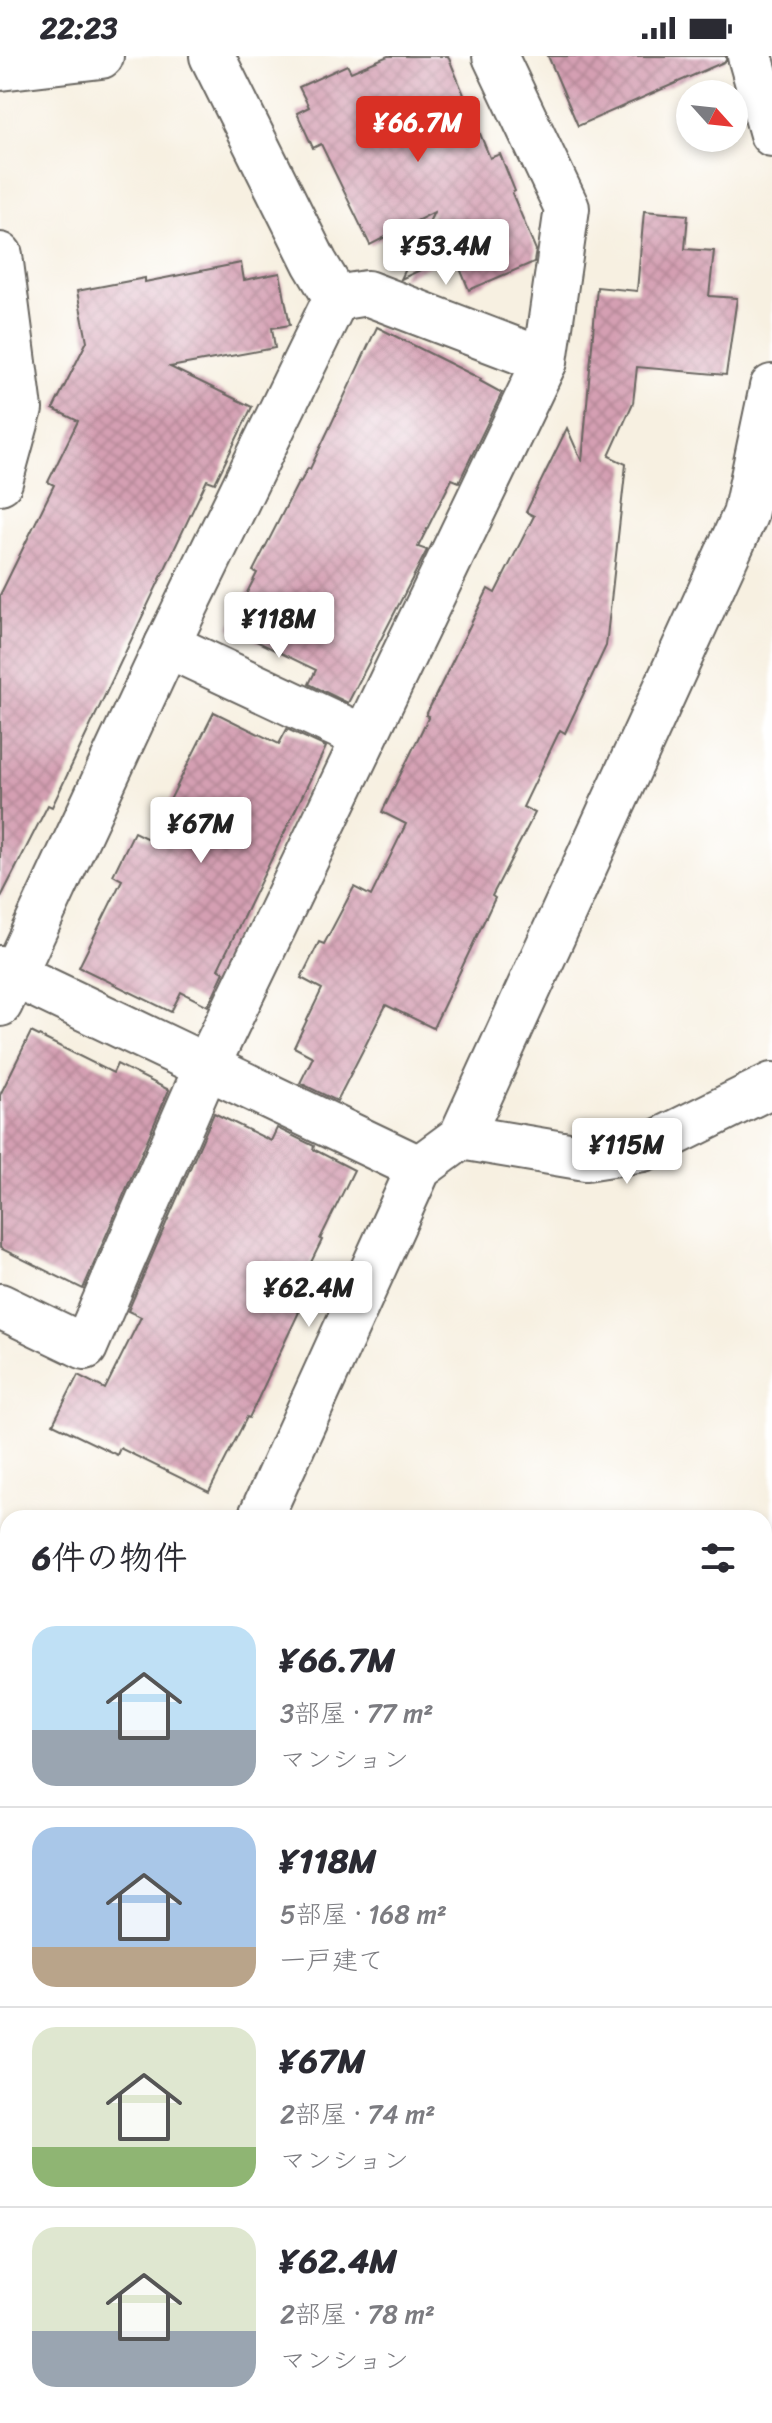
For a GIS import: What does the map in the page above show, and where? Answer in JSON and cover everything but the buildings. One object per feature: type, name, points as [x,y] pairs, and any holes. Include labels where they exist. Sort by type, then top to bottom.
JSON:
[{"type":"street","points":[[0,68],[101,56]]},
{"type":"street","points":[[212,56],[315,263],[336,298]]},
{"type":"street","points":[[0,1306],[85,1347],[207,1066],[545,361],[567,208],[495,56]]},
{"type":"street","points":[[750,56],[772,134]]},
{"type":"street","points":[[0,255],[20,409],[0,482]]},
{"type":"street","points":[[336,298],[367,293],[545,361]]},
{"type":"street","points":[[336,298],[5,982],[207,1066],[419,1168]]},
{"type":"street","points":[[264,1510],[419,1168],[461,1137],[758,522],[772,387]]},
{"type":"street","points":[[167,645],[363,737]]},
{"type":"street","points":[[461,1137],[586,1158],[614,1154],[643,1149],[772,1085]]}]
